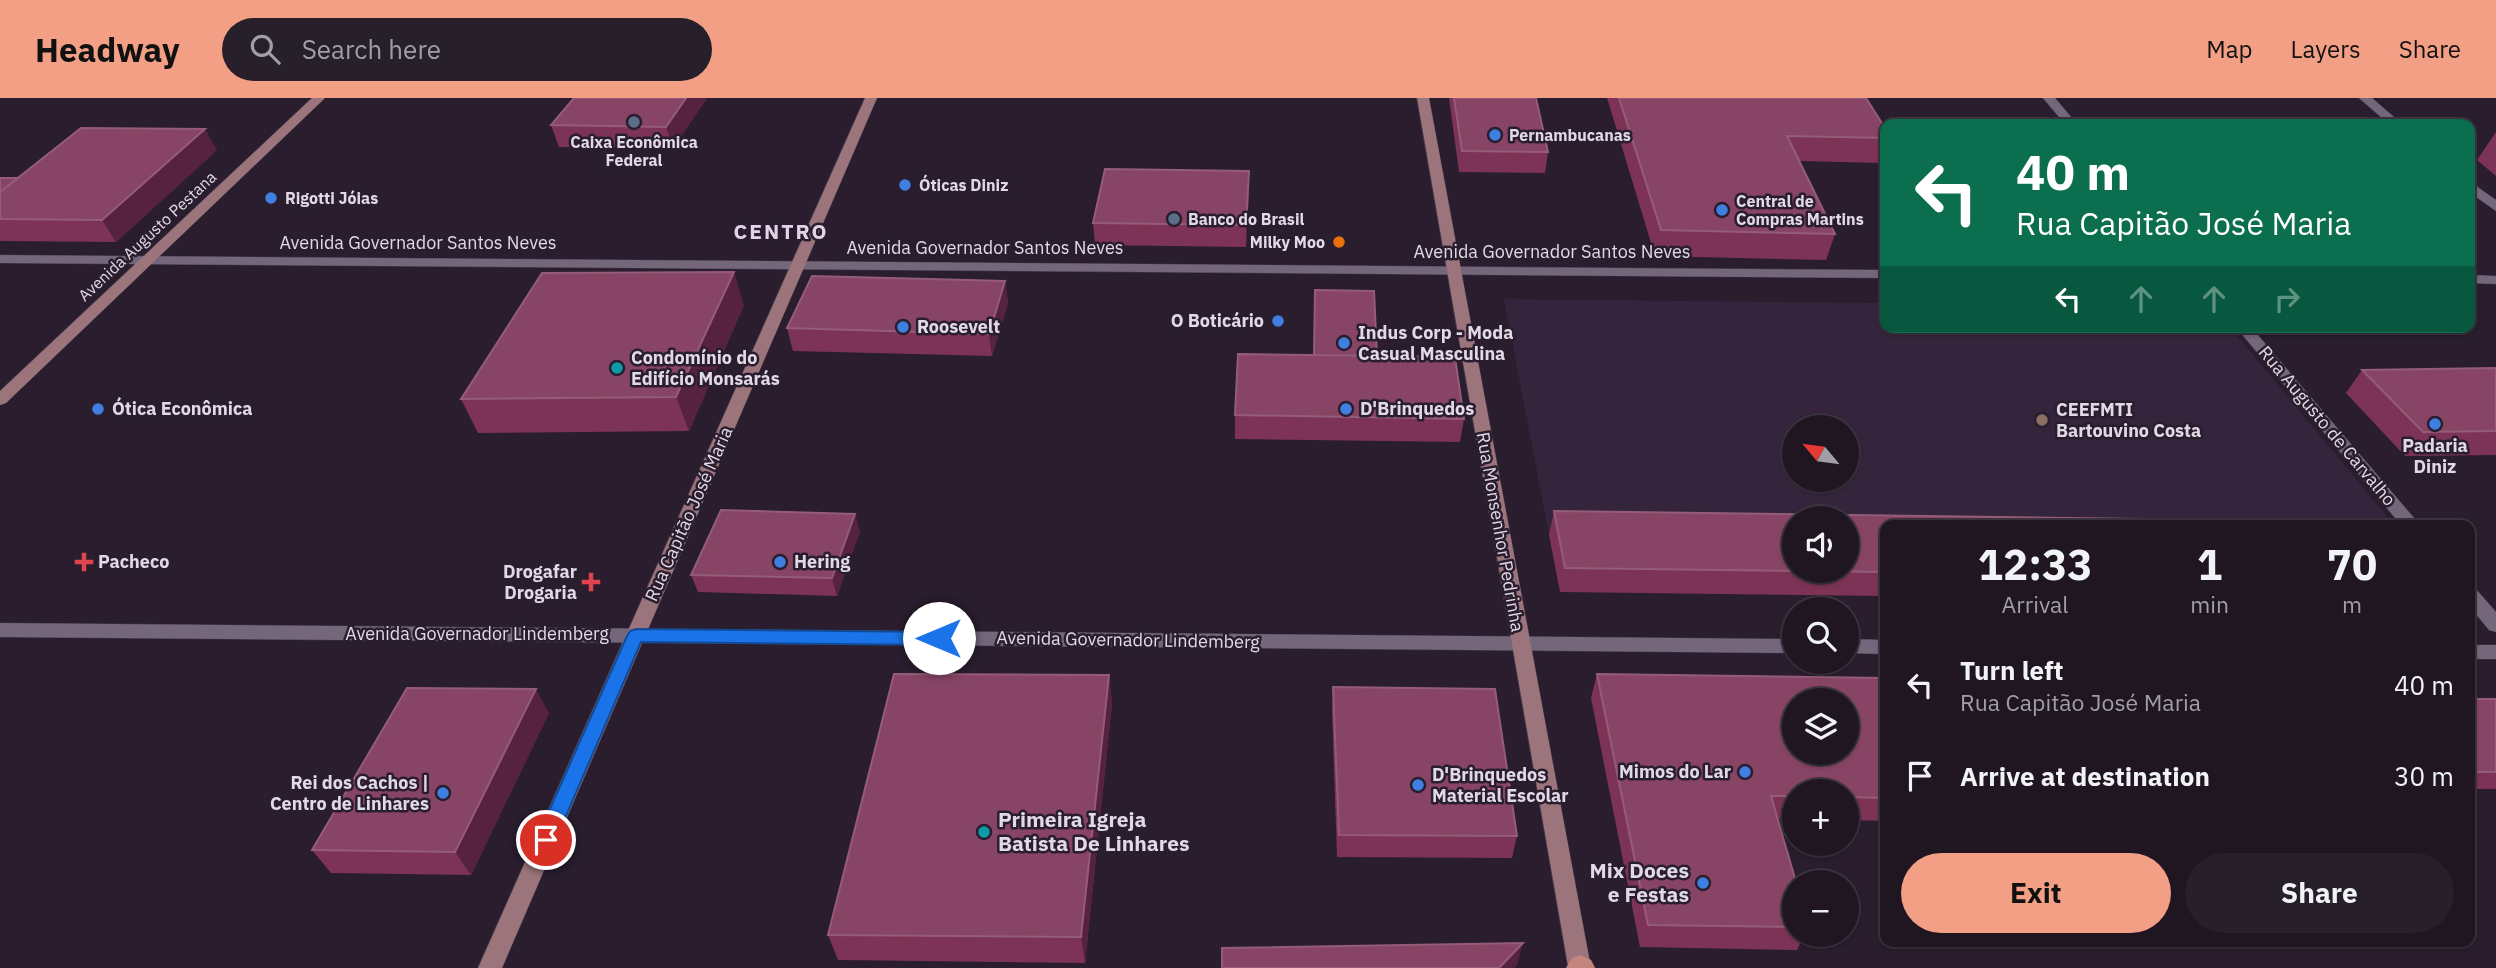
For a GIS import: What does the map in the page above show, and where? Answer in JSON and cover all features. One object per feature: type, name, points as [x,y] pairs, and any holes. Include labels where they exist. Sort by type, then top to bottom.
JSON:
[{"type":"main road","name":"Avenida Augusto Pestana","points":[[0,400],[319,98]]},
{"type":"main road","name":"Rua Capitão José Maria","points":[[490,968],[872,98]]},
{"type":"main road","name":"Rua Monsenhor Pedrinha","points":[[1423,98],[1520,644],[1581,967]]},
{"type":"street","points":[[2049,98],[2067,119]]},
{"type":"street","points":[[2365,98],[2390,119]]},
{"type":"street","points":[[2475,190],[2496,207]]},
{"type":"street","name":"Avenida Governador Santos Neves","points":[[0,259],[1880,274]]},
{"type":"street","points":[[2475,279],[2496,280]]},
{"type":"street","name":"Rua Augusto de Carvalho","points":[[2248,333],[2408,520]]},
{"type":"street","points":[[2475,600],[2496,625]]},
{"type":"street","name":"Avenida Governador Lindemberg","points":[[0,630],[1782,646]]},
{"type":"street","points":[[1859,646],[1880,647]]},
{"type":"street","points":[[2475,652],[2496,652]]},
{"type":"shaded area","name":"CEEFMTI Bartouvino Costa","points":[[1504,299],[1880,303],[1880,333],[2235,333],[2390,520],[1880,520],[1880,524],[1859,520],[1859,506],[1782,506],[1782,538],[1549,535]]},
{"type":"building","points":[[574,98],[686,98],[666,127],[551,125]]},
{"type":"building","name":"Pernambucanas","points":[[1454,98],[1536,98],[1548,152],[1462,151]]},
{"type":"building","name":"Central de Compras Martins","points":[[1619,98],[1866,98],[1880,120],[1880,138],[1787,136],[1835,234],[1661,230]]},
{"type":"building","points":[[81,128],[205,129],[102,220],[0,219],[0,192]]},
{"type":"building","points":[[1105,169],[1249,171],[1246,225],[1093,223]]},
{"type":"building","points":[[0,178],[18,178],[0,192]]},
{"type":"building","name":"Condomínio do Edifício Monsarás","points":[[734,272],[676,397],[461,399],[542,273]]},
{"type":"building","points":[[812,276],[1005,281],[989,334],[787,328]]},
{"type":"building","name":"Indus Corp - Moda Casual Masculina","points":[[1315,290],[1374,291],[1377,356],[1314,355]]},
{"type":"building","name":"D'Brinquedos","points":[[1238,354],[1455,357],[1464,419],[1235,415]]},
{"type":"building","points":[[2496,368],[2496,431],[2423,432],[2362,370]]},
{"type":"building","name":"Hering","points":[[721,510],[855,514],[832,578],[691,575]]},
{"type":"building","points":[[1554,511],[1782,514],[1782,571],[1565,568]]},
{"type":"building","points":[[1859,515],[2145,520],[1880,520],[1880,572],[1859,572]]},
{"type":"building","name":"Primeira Igreja Batista De Linhares","points":[[894,674],[1109,675],[1081,937],[828,935]]},
{"type":"building","points":[[1597,674],[1880,678],[1880,798],[1859,797],[1859,779],[1782,779],[1782,796],[1771,796],[1782,834],[1782,856],[1788,856],[1793,870],[1782,870],[1782,927],[1648,925]]},
{"type":"building","name":"D'Brinquedos Material Escolar","points":[[1333,687],[1495,689],[1517,836],[1339,835]]},
{"type":"building","name":"Rei dos Cachos | Centro de Linhares","points":[[407,688],[536,689],[455,852],[312,850]]},
{"type":"building","points":[[2475,699],[2496,699],[2496,772],[2475,772]]},
{"type":"building","points":[[1523,943],[1499,968],[1222,968],[1222,948]]},
{"type":"place","name":"Caixa Econômica Federal","points":[[634,122]]},
{"type":"place","name":"Pernambucanas","points":[[1495,135]]},
{"type":"place","name":"Óticas Diniz","points":[[905,185]]},
{"type":"place","name":"Rigotti Jóias","points":[[271,198]]},
{"type":"place","name":"Central de Compras Martins","points":[[1722,210]]},
{"type":"place","name":"Banco do Brasil","points":[[1174,219]]},
{"type":"place","name":"Milky Moo","points":[[1339,242]]},
{"type":"place","name":"O Boticário","points":[[1278,321]]},
{"type":"place","name":"Roosevelt","points":[[903,327]]},
{"type":"place","name":"Indus Corp - Moda Casual Masculina","points":[[1344,343]]},
{"type":"place","name":"Condomínio do Edifício Monsarás","points":[[617,368]]},
{"type":"place","name":"Ótica Econômica","points":[[98,409]]},
{"type":"place","name":"D'Brinquedos","points":[[1346,409]]},
{"type":"place","name":"CEEFMTI Bartouvino Costa","points":[[2042,420]]},
{"type":"place","name":"Padaria Diniz","points":[[2435,424]]},
{"type":"place","name":"Pacheco","points":[[84,562]]},
{"type":"place","name":"Hering","points":[[780,562]]},
{"type":"place","name":"Drogafar Drogaria","points":[[591,582]]},
{"type":"place","name":"Mimos do Lar","points":[[1745,772]]},
{"type":"place","name":"D'Brinquedos Material Escolar","points":[[1418,785]]},
{"type":"place","name":"Rei dos Cachos | Centro de Linhares","points":[[443,793]]},
{"type":"place","name":"Primeira Igreja Batista De Linhares","points":[[984,832]]},
{"type":"place","name":"Mix Doces e Festas","points":[[1703,883]]},
{"type":"district","name":"CENTRO","points":[[781,232]]},
{"type":"route","points":[[546,840],[636,636],[939,638]]}]
